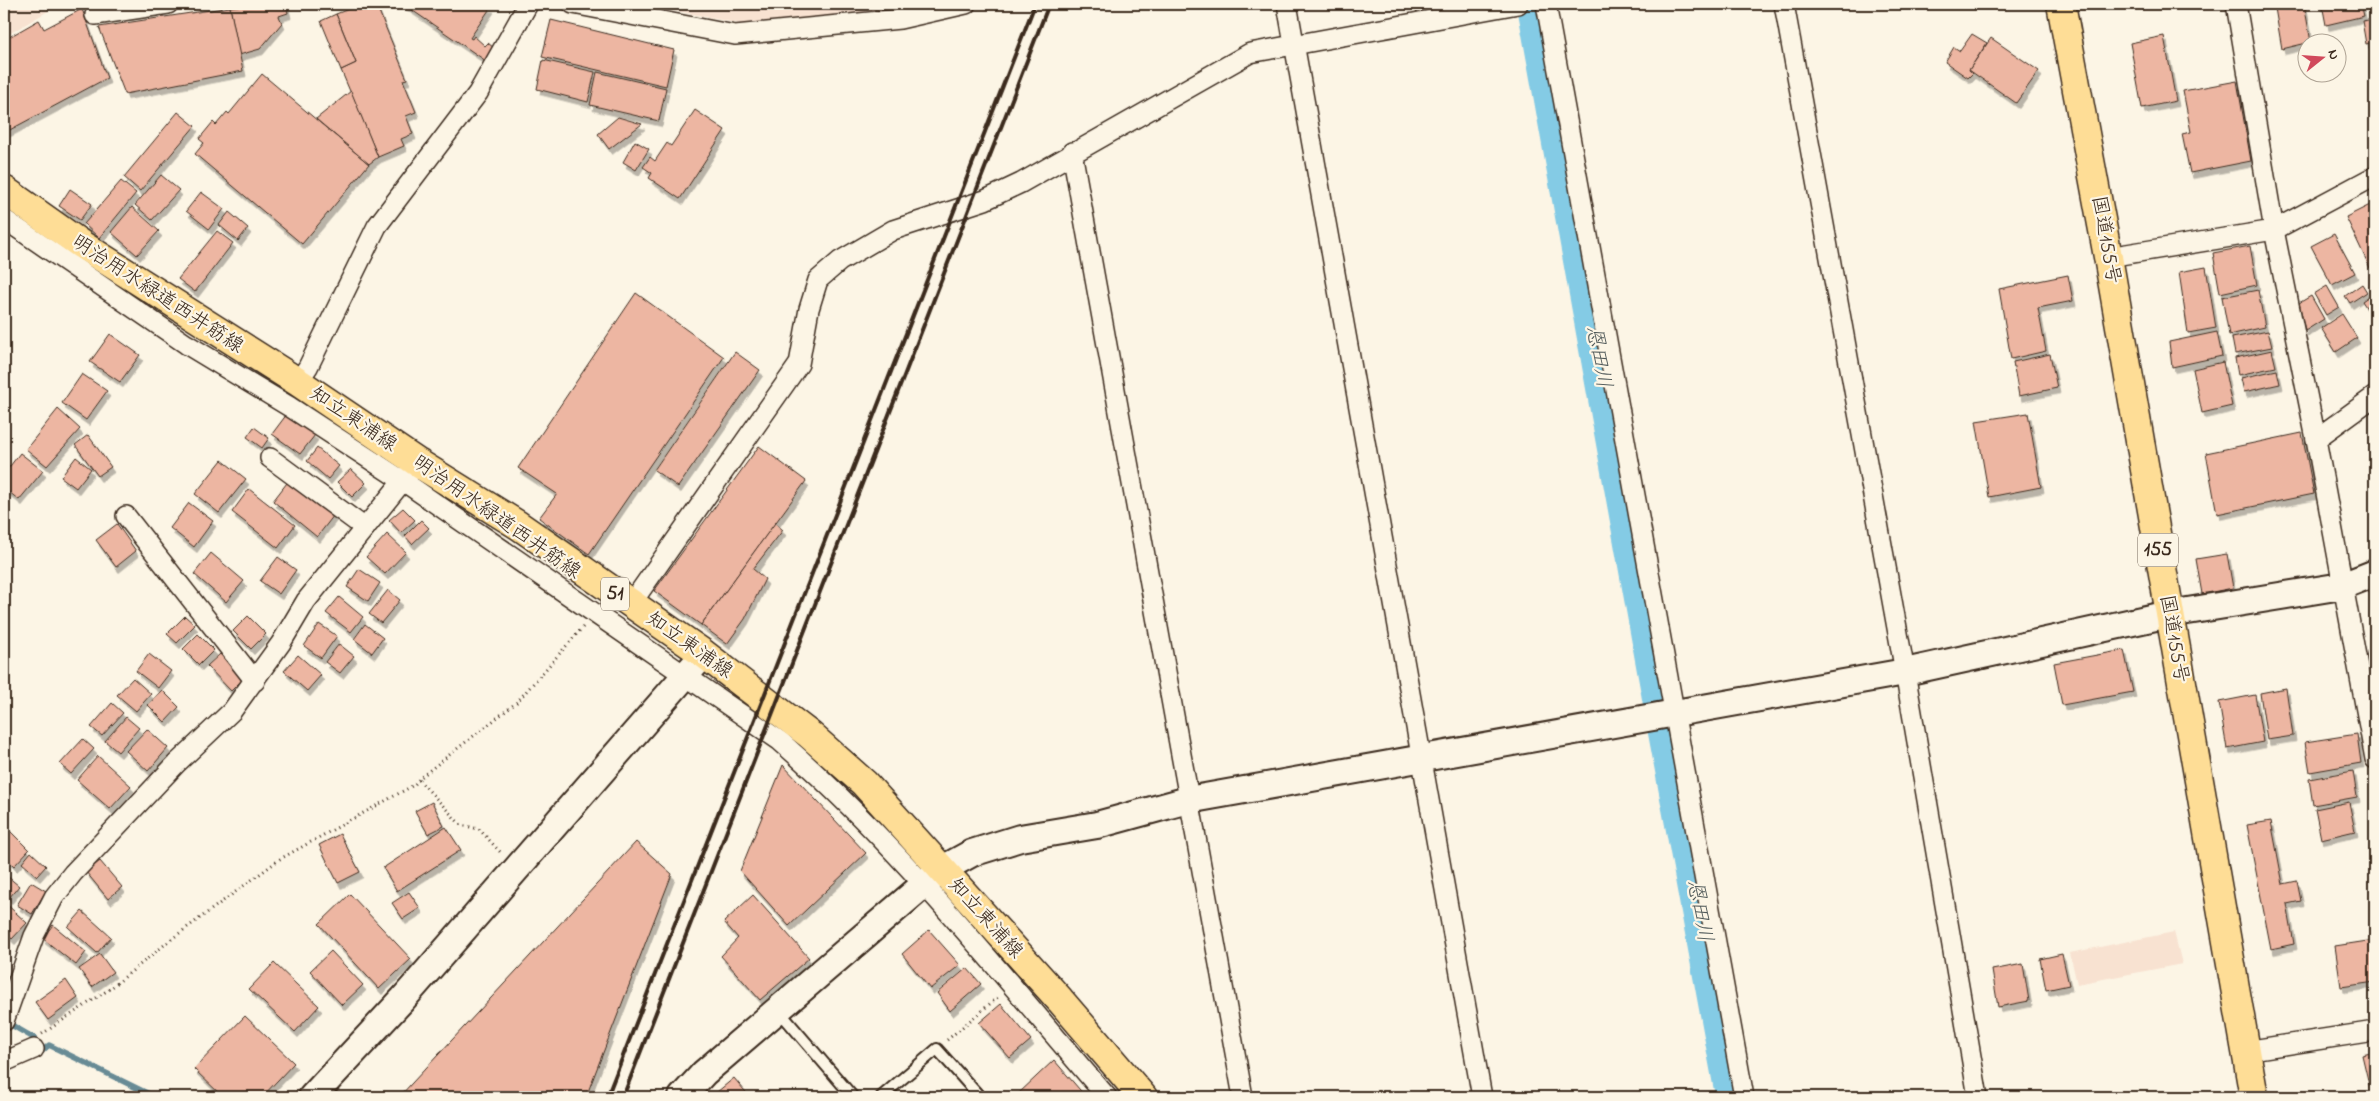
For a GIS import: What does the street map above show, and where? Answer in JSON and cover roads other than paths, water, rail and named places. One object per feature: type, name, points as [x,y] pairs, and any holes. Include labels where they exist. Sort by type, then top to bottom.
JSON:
[{"type":"main road","name":"国道155号","points":[[2061,4],[2108,257],[2254,1097]]},
{"type":"main road","name":"知立東浦線","points":[[4,190],[91,250],[298,382],[410,472],[518,525],[704,654],[810,735],[864,783],[932,878],[1060,1000],[1143,1097]]},
{"type":"street","points":[[95,15],[168,4]]},
{"type":"street","points":[[298,382],[308,367],[377,226],[478,93],[528,4]]},
{"type":"street","points":[[573,4],[735,35],[900,19],[966,4]]},
{"type":"street","points":[[1287,4],[1482,1097]]},
{"type":"street","points":[[631,604],[799,364],[809,309],[818,280],[840,260],[893,230],[985,200],[1021,182],[1250,53],[1518,4]]},
{"type":"street","points":[[1546,4],[1744,1097]]},
{"type":"street","points":[[1784,4],[1905,672],[1978,1097]]},
{"type":"street","points":[[2236,4],[2274,230],[2316,439],[2375,759]]},
{"type":"street","points":[[1072,152],[1242,1097]]},
{"type":"street","points":[[2108,257],[2274,230],[2375,176]]},
{"type":"street","name":"明治用水緑道西井筋線","points":[[4,219],[186,344],[290,407],[410,472],[595,614],[780,741],[807,764],[901,861],[932,878],[1011,986],[1107,1097]]},
{"type":"street","points":[[2316,439],[2375,396]]},
{"type":"street","points":[[270,458],[365,528]]},
{"type":"street","points":[[4,1020],[34,936],[54,897],[73,873],[178,763],[232,711],[255,681],[306,601],[410,472]]},
{"type":"street","points":[[126,516],[255,681]]},
{"type":"street","points":[[682,1097],[704,1073],[779,1011],[932,878],[972,853],[1020,838],[1097,824],[1188,800],[1905,672],[2169,614],[2342,586],[2375,573]]},
{"type":"street","points":[[312,1097],[404,999],[704,654]]},
{"type":"street","points":[[2246,1051],[2375,1032]]},
{"type":"street","points":[[4,1062],[34,1049]]},
{"type":"lane","points":[[779,1011],[853,1097]]},
{"type":"lane","points":[[881,1097],[937,1049],[980,1097]]},
{"type":"waterway","name":"恩田川","points":[[1535,8],[1661,706]]},
{"type":"waterway","name":"恩田川","points":[[1664,724],[1733,1097]]},
{"type":"waterway","points":[[8,1023],[34,1038]]},
{"type":"waterway","points":[[38,1055],[49,1045],[155,1097]]},
{"type":"railway","points":[[607,1097],[1035,4]]},
{"type":"railway","points":[[623,1097],[1049,4]]}]
